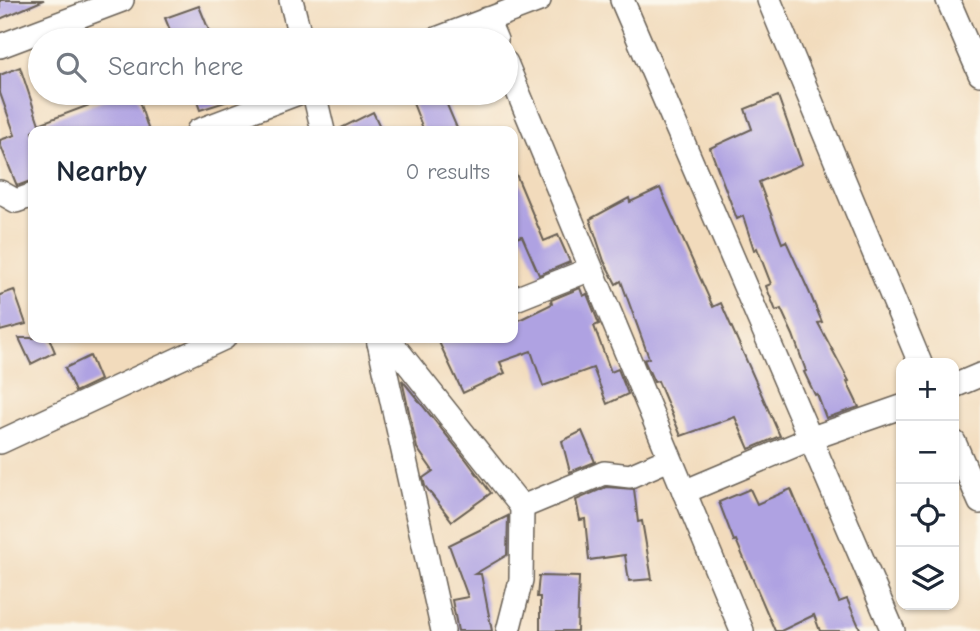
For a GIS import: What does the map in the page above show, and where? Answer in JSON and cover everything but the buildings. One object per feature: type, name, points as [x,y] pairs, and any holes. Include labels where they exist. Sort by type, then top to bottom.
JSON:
[{"type":"street","points":[[47,28],[121,0]]},
{"type":"street","points":[[291,0],[298,28]]},
{"type":"street","points":[[495,28],[539,0]]},
{"type":"street","points":[[622,0],[893,631]]},
{"type":"street","points":[[769,0],[918,358]]},
{"type":"street","points":[[948,0],[980,74]]},
{"type":"street","points":[[0,46],[28,35]]},
{"type":"street","points":[[518,93],[742,631]]},
{"type":"street","points":[[211,126],[266,105]]},
{"type":"street","points":[[317,105],[322,126]]},
{"type":"street","points":[[0,192],[16,201],[28,197]]},
{"type":"street","points":[[518,298],[591,269]]},
{"type":"street","points":[[0,442],[213,343]]},
{"type":"street","points":[[380,343],[443,631]]},
{"type":"street","points":[[386,343],[394,346],[522,508],[521,580],[508,631]]},
{"type":"street","points":[[959,384],[980,375]]},
{"type":"street","points":[[684,492],[812,438],[896,409]]},
{"type":"street","points":[[959,454],[980,502]]},
{"type":"street","points":[[522,508],[604,473],[630,476],[669,459]]}]
